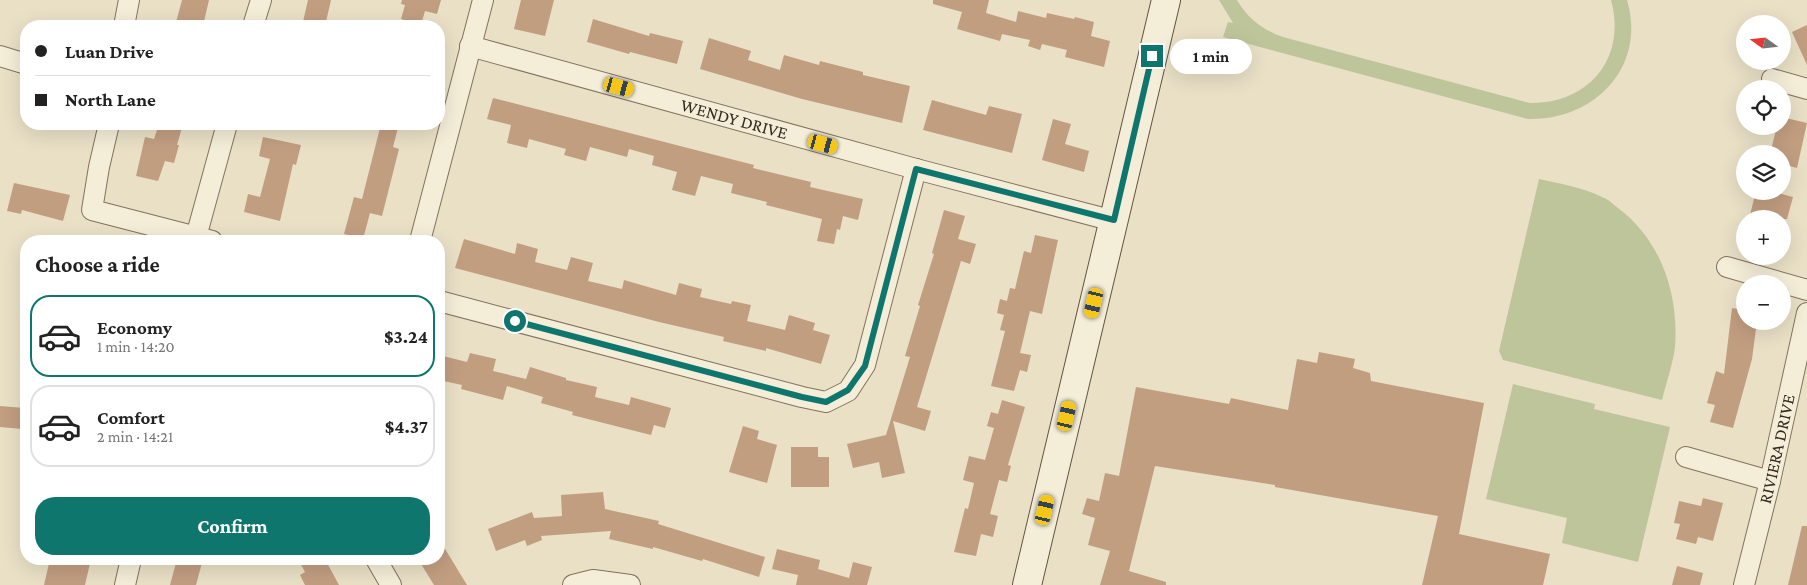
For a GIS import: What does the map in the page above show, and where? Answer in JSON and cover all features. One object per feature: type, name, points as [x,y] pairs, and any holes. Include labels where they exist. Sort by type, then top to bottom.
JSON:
[{"type":"street","points":[[125,20],[128,0]]},
{"type":"street","points":[[255,20],[260,0]]},
{"type":"street","points":[[422,235],[483,0]]},
{"type":"street","points":[[1027,585],[1166,0]]},
{"type":"street","name":"WENDY DRIVE","points":[[470,46],[916,169],[1114,220]]},
{"type":"street","points":[[0,56],[20,62]]},
{"type":"street","points":[[1772,79],[1807,89]]},
{"type":"street","points":[[108,130],[92,210],[188,235]]},
{"type":"street","points":[[205,235],[226,130]]},
{"type":"street","points":[[445,303],[826,402],[848,390],[865,366],[916,169]]},
{"type":"street","points":[[1727,268],[1807,290]]},
{"type":"street","name":"RIVIERA DRIVE","points":[[1744,585],[1770,481],[1807,312]]},
{"type":"street","points":[[1686,457],[1770,481]]},
{"type":"street","points":[[125,585],[130,565]]},
{"type":"street","points":[[379,565],[391,585]]},
{"type":"street","points":[[573,585],[593,580],[630,585]]},
{"type":"green space","points":[[1219,0],[1237,0],[1246,13],[1257,23],[1283,37],[1530,103],[1551,101],[1570,95],[1586,86],[1599,74],[1608,58],[1613,41],[1615,21],[1611,0],[1627,0],[1631,24],[1629,47],[1622,68],[1610,85],[1594,100],[1574,111],[1552,117],[1528,119],[1223,37],[1228,22],[1233,23]]},
{"type":"green space","points":[[1539,179],[1579,188],[1606,199],[1633,221],[1646,236],[1656,252],[1670,288],[1674,307],[1675,327],[1674,353],[1662,400],[1503,360],[1499,351]]},
{"type":"green space","points":[[1513,384],[1595,404],[1594,409],[1670,427],[1638,562],[1562,543],[1567,518],[1486,499]]},
{"type":"building","points":[[182,0],[209,0],[204,20],[177,20]]},
{"type":"building","points":[[308,0],[331,0],[326,20],[303,20]]},
{"type":"building","points":[[402,0],[441,0],[437,14],[425,11],[422,20],[401,19],[405,5],[401,4]]},
{"type":"building","points":[[521,0],[554,0],[545,36],[514,29]]},
{"type":"building","points":[[933,0],[989,0],[986,13],[1016,22],[1018,11],[1046,18],[1047,13],[1094,22],[1091,36],[1110,41],[1104,67],[1065,57],[1067,50],[1042,44],[1040,50],[1028,46],[1030,40],[1002,34],[1000,41],[957,29],[962,12],[933,4]]},
{"type":"building","points":[[593,19],[649,36],[650,33],[683,41],[677,64],[630,52],[629,54],[587,42]]},
{"type":"building","points":[[1807,25],[1807,65],[1792,32]]},
{"type":"building","points":[[709,38],[751,51],[748,60],[780,70],[784,55],[819,65],[820,61],[863,72],[863,75],[910,86],[902,123],[802,99],[700,69]]},
{"type":"building","points":[[493,98],[754,165],[753,168],[811,182],[810,187],[863,199],[858,220],[843,216],[840,230],[837,229],[834,244],[817,241],[822,219],[766,205],[767,202],[731,193],[733,184],[701,176],[695,196],[672,190],[677,172],[652,165],[654,156],[629,149],[627,157],[590,147],[586,161],[564,155],[566,149],[529,139],[527,148],[507,143],[511,125],[487,119]]},
{"type":"building","points":[[932,100],[986,115],[989,106],[1022,114],[1012,153],[923,130]]},
{"type":"building","points":[[1053,119],[1071,124],[1065,144],[1089,151],[1084,172],[1042,160]]},
{"type":"building","points":[[1791,119],[1807,123],[1797,168],[1791,166],[1791,145],[1772,145],[1775,135],[1791,135]]},
{"type":"building","points":[[157,130],[181,130],[174,163],[165,161],[158,181],[136,176],[145,137],[154,139]]},
{"type":"building","points":[[379,130],[397,130],[393,147],[399,149],[382,216],[370,213],[364,235],[344,234],[354,197],[362,199]]},
{"type":"building","points":[[263,137],[301,145],[296,165],[293,164],[280,221],[244,212],[248,194],[260,197],[270,159],[259,156]]},
{"type":"building","points":[[14,183],[70,195],[63,221],[22,210],[21,214],[7,211]]},
{"type":"building","points":[[1791,196],[1793,197],[1789,210],[1751,210],[1754,200],[1791,200]]},
{"type":"building","points":[[944,210],[965,216],[958,239],[976,244],[970,264],[961,261],[917,407],[931,411],[925,431],[893,421],[905,473],[882,478],[879,462],[853,468],[847,444],[886,435],[910,357],[905,356],[934,254],[932,253]]},
{"type":"building","points":[[1035,235],[1058,240],[1042,314],[1030,311],[1020,353],[1031,355],[1027,372],[1020,370],[1014,391],[991,386],[1005,331],[1000,330],[1004,315],[997,313],[1000,299],[1007,301],[1010,288],[1015,289],[1024,251],[1031,253]]},
{"type":"building","points":[[464,239],[515,254],[517,243],[538,249],[535,262],[567,270],[571,257],[593,263],[588,281],[622,289],[624,280],[676,295],[679,283],[702,289],[700,297],[731,304],[732,301],[751,305],[747,321],[785,330],[789,315],[815,323],[813,330],[830,335],[821,364],[766,348],[766,351],[723,341],[724,337],[659,322],[455,268]]},
{"type":"building","points":[[1732,308],[1736,309],[1736,330],[1756,330],[1752,359],[1733,428],[1710,422],[1715,405],[1707,403],[1716,371],[1724,374]]},
{"type":"building","points":[[1319,352],[1355,359],[1353,368],[1370,373],[1371,381],[1484,403],[1459,534],[1550,554],[1543,585],[1422,585],[1438,516],[1275,487],[1275,485],[1155,466],[1129,571],[1166,582],[1166,585],[1100,585],[1110,551],[1088,545],[1095,518],[1082,514],[1087,498],[1099,501],[1105,473],[1119,476],[1136,387],[1229,404],[1231,398],[1288,410],[1297,359],[1317,363]]},
{"type":"building","points":[[470,353],[496,359],[493,371],[526,379],[530,367],[566,378],[566,380],[597,387],[595,397],[629,405],[631,397],[671,408],[665,428],[654,425],[651,435],[572,415],[573,412],[541,403],[543,397],[507,386],[503,400],[461,389],[462,385],[445,381],[445,356],[467,362]]},
{"type":"building","points":[[1002,400],[1025,407],[1008,465],[1011,466],[1007,482],[999,480],[990,514],[998,516],[993,537],[981,534],[976,556],[954,552],[965,508],[968,509],[974,483],[963,480],[969,456],[985,460],[994,428],[987,426],[991,412],[998,414]]},
{"type":"building","points":[[0,406],[20,408],[20,429],[0,427]]},
{"type":"building","points":[[743,426],[759,431],[757,439],[777,445],[767,483],[729,472]]},
{"type":"building","points":[[791,447],[818,447],[818,457],[829,457],[829,487],[791,487]]},
{"type":"building","points":[[603,492],[605,509],[659,521],[658,524],[765,557],[759,577],[703,559],[702,561],[653,547],[653,549],[609,539],[611,531],[541,536],[542,540],[527,546],[525,540],[496,551],[488,529],[532,512],[534,518],[562,516],[561,495]]},
{"type":"building","points":[[1703,498],[1723,503],[1713,541],[1698,537],[1696,544],[1676,539],[1680,524],[1674,523],[1679,501],[1701,506]]},
{"type":"building","points":[[1802,526],[1807,526],[1807,585],[1788,585]]},
{"type":"building","points":[[445,549],[467,585],[434,585],[422,565],[445,565]]},
{"type":"building","points":[[777,549],[820,560],[818,569],[849,578],[853,562],[872,567],[867,585],[796,585],[798,575],[772,569]]},
{"type":"building","points":[[49,565],[90,565],[85,585],[44,585]]},
{"type":"building","points":[[175,565],[201,565],[196,585],[170,585]]},
{"type":"building","points":[[301,565],[328,565],[339,585],[305,585],[300,575],[305,572]]},
{"type":"building","points":[[1677,566],[1703,573],[1700,585],[1672,585]]},
{"type":"route","points":[[515,321],[826,402],[848,390],[865,366],[916,169],[1114,220],[1152,56]]}]
